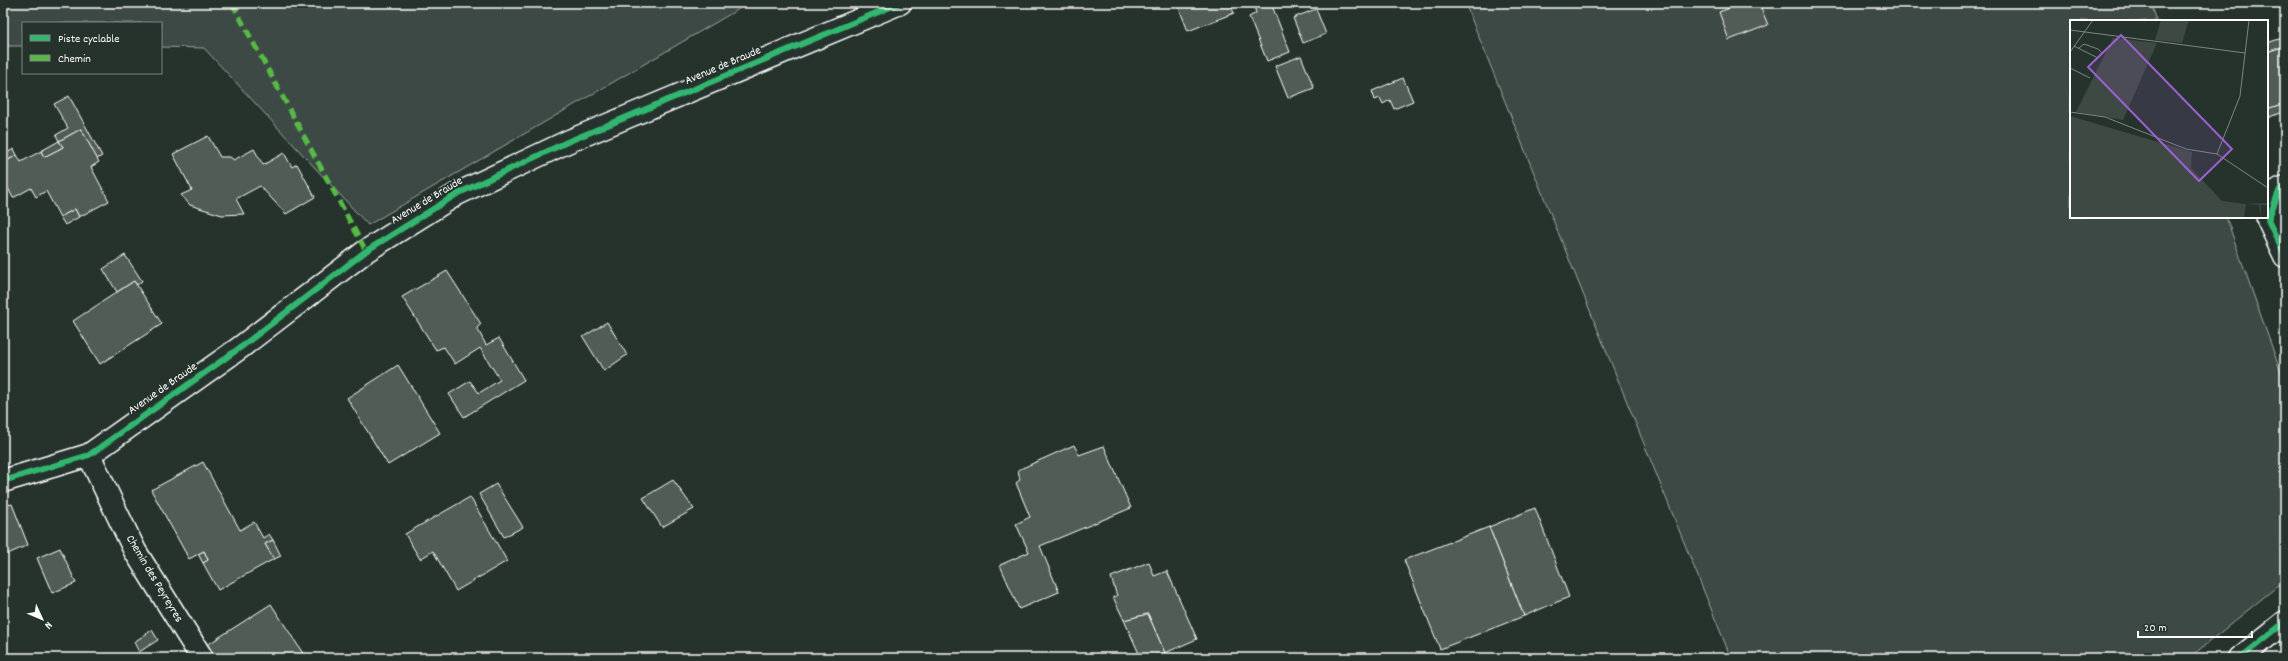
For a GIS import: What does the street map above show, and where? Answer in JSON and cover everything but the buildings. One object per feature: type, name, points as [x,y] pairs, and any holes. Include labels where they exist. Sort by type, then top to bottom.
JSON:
[{"type":"street","name":"Avenue de Braude","points":[[3,481],[89,455],[241,347],[366,251],[457,194],[567,142],[900,3]]},
{"type":"street","points":[[2285,187],[2280,189],[2268,220],[2285,256]]},
{"type":"street","name":"Chemin des Peyreyres","points":[[89,455],[134,551],[202,658]]},
{"type":"street","points":[[2240,658],[2285,622]]},
{"type":"shaded area","points":[[3,3],[749,3],[368,225],[204,48],[162,47],[162,22],[22,22],[22,46],[3,46]]},
{"type":"shaded area","points":[[1465,3],[2151,3],[2157,20],[2070,20],[2070,218],[2226,218],[2285,384],[2285,580],[2189,658],[1731,658]]},
{"type":"marked path","points":[[232,3],[366,251]]},
{"type":"cycle path","points":[[3,481],[89,455],[241,347],[366,251],[457,194],[567,142],[900,3]]},
{"type":"cycle path","points":[[2285,187],[2280,189],[2268,220],[2285,256]]},
{"type":"cycle path","points":[[2240,658],[2285,622]]}]
